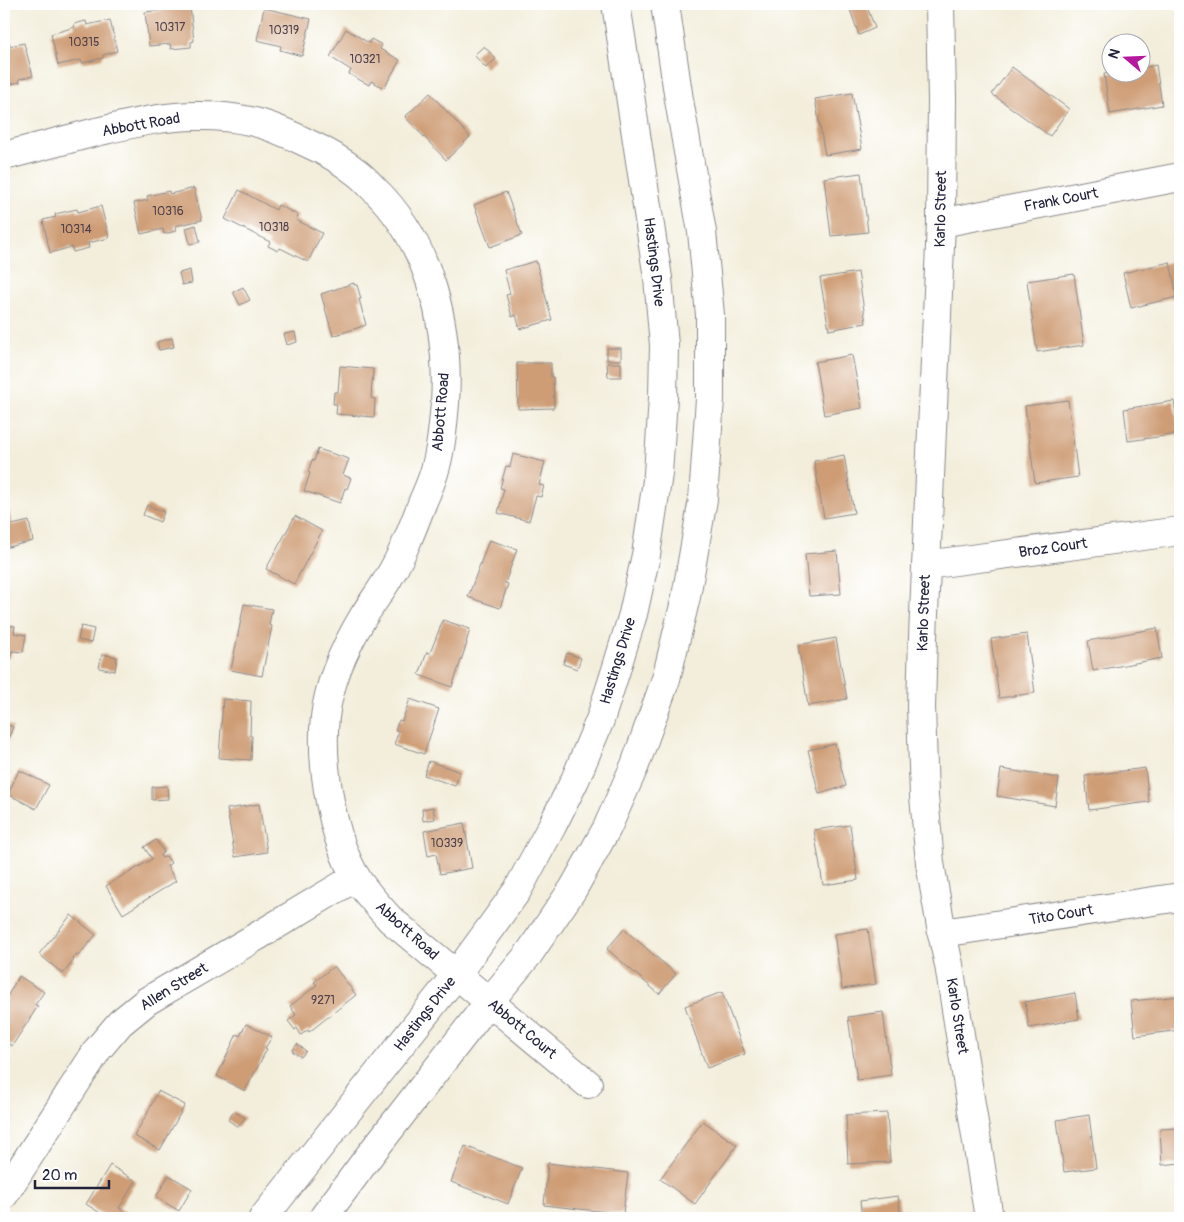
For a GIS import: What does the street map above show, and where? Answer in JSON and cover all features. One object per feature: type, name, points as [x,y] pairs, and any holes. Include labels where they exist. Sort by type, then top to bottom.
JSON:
[{"type":"street","name":"Hastings Drive","points":[[264,1218],[456,974],[516,891],[575,780],[600,720],[633,614],[646,555],[658,474],[664,345],[658,278],[616,4]]},
{"type":"street","points":[[323,1218],[489,1002],[528,955],[573,889],[607,828],[635,766],[666,679],[686,597],[703,498],[710,399],[710,316],[702,232],[679,100],[665,4]]},
{"type":"street","name":"Karlo Street","points":[[940,4],[942,98],[941,223],[923,636],[921,707],[924,796],[930,863],[949,965],[989,1218]]},
{"type":"street","name":"Abbott Road","points":[[4,156],[129,124],[161,118],[201,116],[249,120],[282,131],[322,150],[358,173],[384,198],[401,221],[419,253],[435,297],[444,338],[446,380],[443,431],[434,472],[413,529],[390,575],[344,652],[332,687],[325,716],[324,744],[332,811],[342,849],[356,877],[373,901],[391,920],[456,974]]},
{"type":"street","name":"Frank Court","points":[[941,223],[1180,177]]},
{"type":"street","name":"Broz Court","points":[[926,565],[1180,531]]},
{"type":"street","name":"Allen Street","points":[[4,1195],[98,1049],[120,1023],[147,1001],[356,877]]},
{"type":"street","name":"Tito Court","points":[[942,934],[1180,898]]},
{"type":"street","name":"Abbott Court","points":[[456,974],[588,1084]]},
{"type":"building","points":[[848,4],[866,4],[875,28],[859,35]]},
{"type":"building","points":[[190,7],[194,41],[191,42],[191,47],[171,49],[170,44],[149,46],[145,12]]},
{"type":"building","points":[[264,8],[311,19],[302,56],[280,50],[281,46],[257,40]]},
{"type":"building","points":[[110,20],[117,51],[103,55],[103,58],[82,63],[81,60],[58,65],[51,34],[75,27],[74,24],[86,21],[87,25]]},
{"type":"building","points":[[346,29],[369,43],[371,39],[382,45],[380,49],[400,60],[384,88],[371,81],[369,85],[349,74],[351,70],[330,57]]},
{"type":"building","points":[[7,35],[10,46],[24,43],[33,76],[19,79],[20,82],[4,86],[4,36]]},
{"type":"building","points":[[484,46],[496,59],[486,68],[474,55]]},
{"type":"building","points":[[1156,65],[1162,105],[1110,114],[1105,82],[1152,82],[1152,66]]},
{"type":"building","points":[[1012,67],[1069,109],[1050,136],[992,94]]},
{"type":"building","points":[[430,93],[470,137],[446,160],[405,117]]},
{"type":"building","points":[[852,93],[862,149],[825,155],[815,99]]},
{"type":"building","points":[[861,173],[868,232],[831,236],[824,178]]},
{"type":"building","points":[[194,188],[202,220],[175,226],[176,231],[164,234],[163,229],[141,234],[134,203],[148,200],[147,196],[169,191],[170,194]]},
{"type":"building","points":[[239,190],[276,210],[278,205],[298,215],[296,220],[322,233],[308,262],[280,248],[278,251],[268,246],[270,242],[225,219]]},
{"type":"building","points":[[506,192],[522,235],[490,247],[474,205]]},
{"type":"building","points":[[101,206],[109,238],[88,243],[89,248],[73,252],[72,247],[50,253],[43,220],[56,217],[55,214],[77,209],[78,212]]},
{"type":"building","points":[[196,225],[200,242],[190,244],[186,228]]},
{"type":"building","points":[[536,261],[552,320],[520,329],[516,315],[512,317],[506,295],[510,294],[504,270]]},
{"type":"building","points":[[1170,262],[1177,297],[1131,308],[1123,273]]},
{"type":"building","points":[[190,270],[192,283],[182,285],[179,273]]},
{"type":"building","points":[[858,272],[866,323],[829,330],[820,278]]},
{"type":"building","points":[[1074,274],[1084,345],[1037,352],[1027,281]]},
{"type":"building","points":[[354,283],[354,285],[357,285],[361,299],[359,299],[366,325],[333,336],[321,294]]},
{"type":"building","points":[[243,287],[250,300],[240,305],[233,292]]},
{"type":"building","points":[[295,332],[297,342],[287,345],[284,334]]},
{"type":"building","points":[[172,338],[174,347],[159,350],[157,342]]},
{"type":"building","points":[[607,348],[621,348],[621,360],[607,360]]},
{"type":"building","points":[[852,355],[862,408],[824,415],[815,362]]},
{"type":"building","points":[[517,363],[551,363],[554,408],[518,409]]},
{"type":"building","points":[[607,363],[621,363],[621,377],[608,377]]},
{"type":"building","points":[[340,366],[373,369],[371,398],[375,399],[374,417],[336,414],[337,404],[333,404],[334,392],[338,392]]},
{"type":"building","points":[[1068,400],[1078,477],[1035,483],[1025,406]]},
{"type":"building","points":[[1174,401],[1179,434],[1128,441],[1124,409]]},
{"type":"building","points":[[318,449],[349,459],[343,475],[351,478],[340,503],[304,491],[312,460],[314,461]]},
{"type":"building","points":[[513,454],[545,462],[539,485],[544,486],[541,497],[536,496],[529,521],[498,513],[504,489],[500,488],[506,466],[510,467]]},
{"type":"building","points":[[844,455],[854,513],[824,518],[814,461]]},
{"type":"building","points":[[6,498],[12,525],[29,521],[33,541],[4,548],[4,499]]},
{"type":"building","points":[[147,505],[164,512],[160,522],[143,515]]},
{"type":"building","points":[[295,516],[322,531],[294,584],[266,569]]},
{"type":"building","points":[[489,540],[517,549],[505,583],[508,584],[500,608],[468,597]]},
{"type":"building","points":[[837,551],[841,594],[809,596],[805,554]]},
{"type":"building","points":[[244,604],[272,609],[269,625],[272,626],[262,676],[231,670]]},
{"type":"building","points":[[4,611],[8,612],[7,625],[15,626],[14,633],[26,635],[23,652],[12,651],[10,658],[4,657]]},
{"type":"building","points":[[443,620],[470,629],[452,687],[419,675],[427,652],[430,653]]},
{"type":"building","points":[[81,626],[94,629],[91,643],[78,640]]},
{"type":"building","points":[[1157,628],[1162,658],[1093,671],[1088,641]]},
{"type":"building","points":[[1027,634],[1035,693],[999,698],[991,639]]},
{"type":"building","points":[[836,638],[847,699],[808,706],[798,645]]},
{"type":"building","points":[[567,653],[581,658],[577,669],[563,664]]},
{"type":"building","points":[[102,654],[117,657],[115,671],[99,668]]},
{"type":"building","points":[[223,699],[251,701],[251,760],[219,758]]},
{"type":"building","points":[[410,699],[439,709],[424,754],[394,744],[399,731],[395,730],[399,720],[402,721]]},
{"type":"building","points":[[4,723],[13,727],[4,749]]},
{"type":"building","points":[[835,744],[846,786],[819,794],[808,750]]},
{"type":"building","points":[[429,761],[460,772],[455,786],[424,775]]},
{"type":"building","points":[[1145,768],[1149,802],[1089,810],[1085,776]]},
{"type":"building","points":[[1001,769],[1059,778],[1055,806],[997,796]]},
{"type":"building","points":[[19,770],[49,785],[36,809],[8,794]]},
{"type":"building","points":[[167,786],[168,799],[152,800],[152,787]]},
{"type":"building","points":[[259,804],[267,852],[235,857],[227,809]]},
{"type":"building","points":[[433,807],[435,819],[423,821],[422,809]]},
{"type":"building","points":[[464,823],[472,868],[440,874],[436,854],[428,856],[424,831]]},
{"type":"building","points":[[850,825],[858,880],[823,885],[814,830]]},
{"type":"building","points":[[156,840],[164,852],[160,855],[162,858],[166,856],[171,863],[167,866],[176,881],[123,914],[106,886],[152,859],[144,847]]},
{"type":"building","points":[[71,915],[96,935],[78,956],[76,955],[63,974],[39,954]]},
{"type":"building","points":[[624,929],[676,974],[659,994],[607,949]]},
{"type":"building","points":[[868,929],[876,984],[842,989],[834,934]]},
{"type":"building","points":[[334,966],[356,995],[309,1032],[308,1030],[301,1035],[297,1028],[295,1030],[288,1021],[296,1015],[290,1006],[317,985],[314,982]]},
{"type":"building","points":[[19,976],[44,992],[35,1005],[38,1006],[12,1046],[4,1041],[4,1002]]},
{"type":"building","points":[[722,992],[745,1054],[707,1068],[685,1006]]},
{"type":"building","points":[[1075,993],[1079,1019],[1029,1028],[1025,1002]]},
{"type":"building","points":[[1180,996],[1180,1030],[1135,1036],[1131,1001]]},
{"type":"building","points":[[883,1012],[891,1075],[857,1080],[848,1017]]},
{"type":"building","points":[[246,1024],[272,1037],[245,1091],[217,1076],[237,1034],[240,1036]]},
{"type":"building","points":[[297,1044],[306,1051],[301,1057],[292,1051]]},
{"type":"building","points":[[158,1091],[185,1105],[160,1150],[134,1136]]},
{"type":"building","points":[[234,1111],[245,1118],[238,1127],[228,1120]]},
{"type":"building","points":[[887,1113],[890,1162],[848,1164],[846,1115]]},
{"type":"building","points":[[1089,1115],[1096,1168],[1064,1172],[1057,1120]]},
{"type":"building","points":[[703,1121],[737,1145],[695,1204],[660,1179]]},
{"type":"building","points":[[1180,1128],[1180,1163],[1162,1165],[1160,1129]]},
{"type":"building","points":[[465,1146],[522,1168],[508,1204],[451,1182]]},
{"type":"building","points":[[548,1163],[628,1173],[623,1214],[544,1205]]},
{"type":"building","points":[[110,1165],[136,1181],[119,1208],[132,1216],[131,1218],[108,1218],[86,1204]]},
{"type":"building","points":[[169,1175],[192,1189],[179,1211],[156,1197]]},
{"type":"building","points":[[898,1196],[901,1218],[862,1218],[860,1201]]}]
